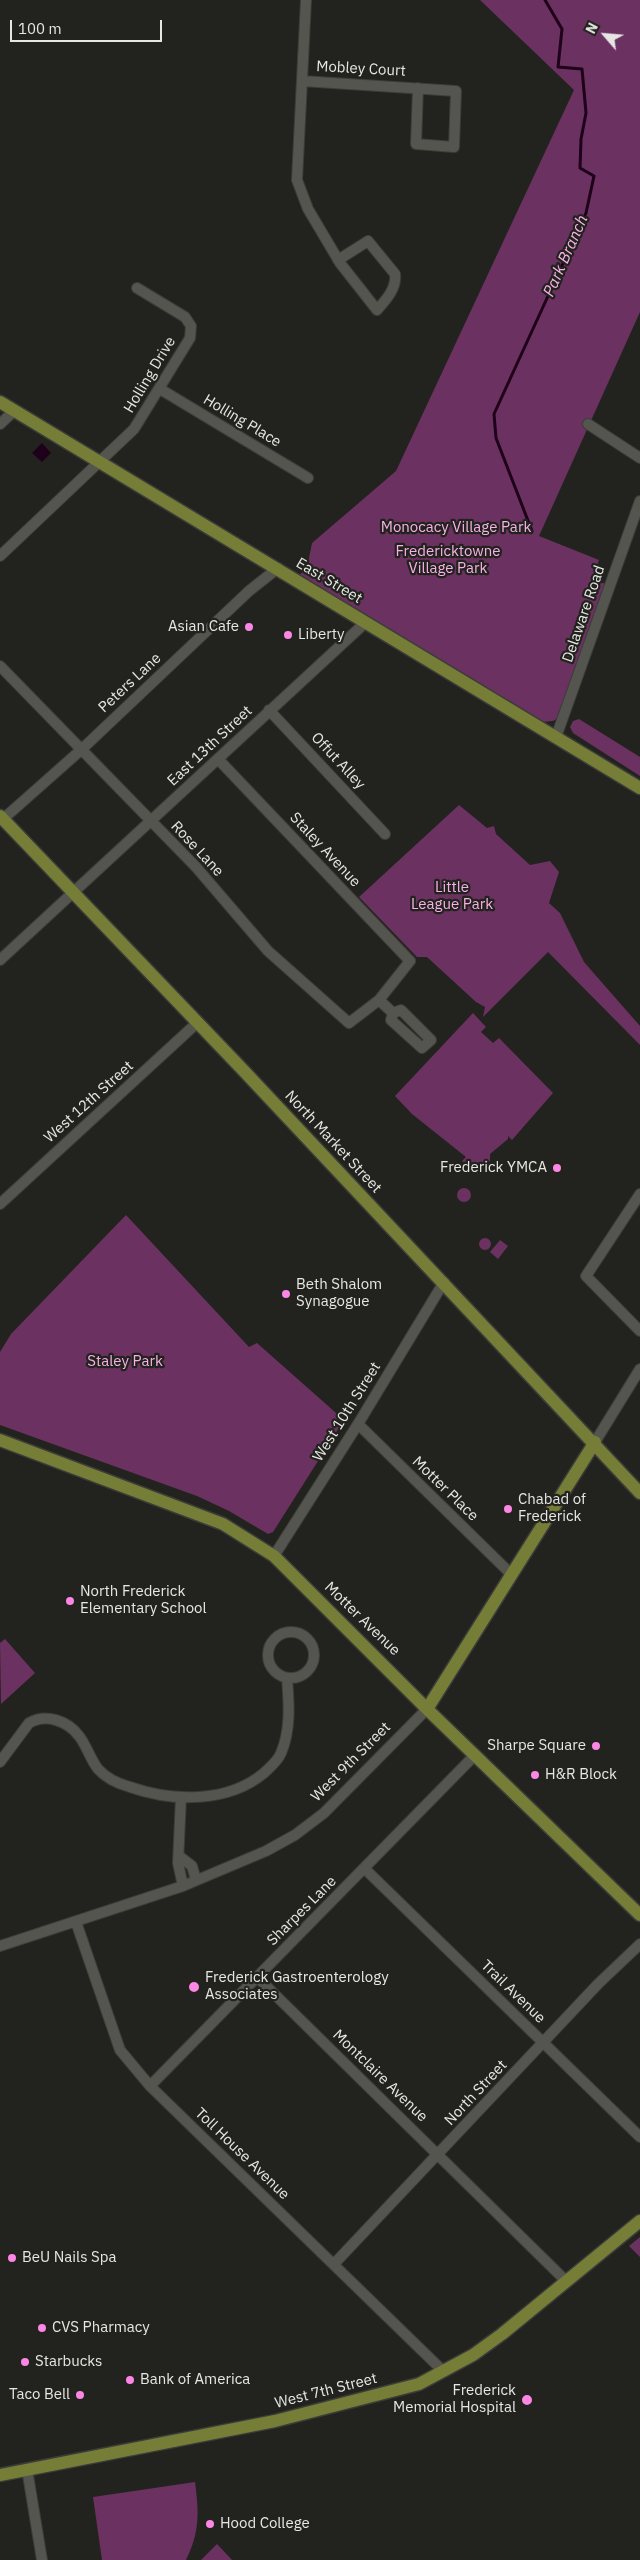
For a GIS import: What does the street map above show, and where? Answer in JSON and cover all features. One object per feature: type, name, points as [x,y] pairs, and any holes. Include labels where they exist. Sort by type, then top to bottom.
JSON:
[{"type":"main road","name":"East Street","points":[[0,402],[640,788]]},
{"type":"main road","name":"North Market Street","points":[[1,818],[198,1022],[640,1493]]},
{"type":"main road","name":"Motter Avenue","points":[[0,1440],[223,1524],[274,1556],[427,1709],[640,1915]]},
{"type":"main road","name":"West 9th Street","points":[[427,1709],[594,1442]]},
{"type":"main road","name":"West 7th Street","points":[[0,2475],[275,2421],[403,2390],[473,2355],[502,2334],[640,2221]]},
{"type":"street","points":[[306,0],[297,180],[308,210],[338,260],[377,310],[388,298],[396,280],[395,274],[368,241],[338,260]]},
{"type":"street","name":"Mobley Court","points":[[302,81],[418,88],[456,91],[454,147],[416,144],[418,88]]},
{"type":"street","name":"Holling Drive","points":[[0,556],[134,429],[190,338],[191,326],[185,317],[137,288]]},
{"type":"street","name":"Holling Place","points":[[160,389],[308,478]]},
{"type":"street","points":[[0,424],[14,411]]},
{"type":"street","points":[[588,424],[640,458]]},
{"type":"street","name":"Delaware Road","points":[[556,737],[640,501]]},
{"type":"street","name":"Peters Lane","points":[[1,818],[82,749],[249,591],[278,568]]},
{"type":"street","name":"East 13th Street","points":[[0,960],[366,622]]},
{"type":"street","name":"Rose Lane","points":[[0,666],[196,868],[268,951],[349,1022],[379,1000]]},
{"type":"street","name":"Offut Alley","points":[[269,710],[385,834]]},
{"type":"street","name":"Staley Avenue","points":[[218,758],[410,961],[379,1000]]},
{"type":"street","points":[[379,1000],[393,1013]]},
{"type":"street","name":"West 12th Street","points":[[0,1204],[198,1022]]},
{"type":"street","points":[[640,1194],[586,1276],[640,1332]]},
{"type":"street","name":"West 10th Street","points":[[274,1556],[358,1424],[444,1282]]},
{"type":"street","points":[[594,1442],[640,1369]]},
{"type":"street","name":"Motter Place","points":[[358,1424],[511,1574]]},
{"type":"street","points":[[296,1632],[309,1641],[314,1656],[308,1670],[302,1675],[287,1678],[274,1672],[270,1666],[268,1651],[270,1644],[281,1634],[296,1632]]},
{"type":"street","points":[[0,1762],[29,1723],[34,1720],[49,1718],[61,1722],[80,1736],[98,1768],[112,1780],[131,1788],[181,1797],[230,1793],[250,1784],[274,1764],[281,1754],[288,1719],[287,1678]]},
{"type":"street","name":"West 9th Street","points":[[0,1946],[182,1886],[266,1851],[295,1835],[324,1813],[427,1709]]},
{"type":"street","name":"Sharpes Lane","points":[[150,2086],[475,1755]]},
{"type":"street","points":[[181,1797],[179,1871],[182,1886]]},
{"type":"street","points":[[179,1856],[192,1866],[196,1880]]},
{"type":"street","name":"Trail Avenue","points":[[365,1869],[640,2137]]},
{"type":"street","name":"Toll House Avenue","points":[[76,1922],[120,2050],[150,2086],[443,2371]]},
{"type":"street","name":"North Street","points":[[334,2264],[598,1984],[640,1944]]},
{"type":"street","name":"Montclaire Avenue","points":[[258,1978],[566,2280]]},
{"type":"street","points":[[27,2469],[42,2560]]},
{"type":"green space","name":"Fredericktowne Village Park","points":[[480,0],[640,0],[640,312],[539,536],[599,560],[592,580],[613,586],[565,714],[553,721],[541,722],[295,579],[310,565],[308,563],[312,543],[396,471],[574,90]]},
{"type":"green space","points":[[579,719],[640,757],[640,776],[573,733],[570,727],[573,721]]},
{"type":"green space","name":"Little League Park","points":[[459,805],[487,828],[494,826],[496,834],[530,865],[550,861],[559,872],[549,903],[560,913],[584,962],[640,1026],[640,1045],[548,952],[483,1017],[485,1007],[476,1002],[427,957],[417,957],[359,897]]},
{"type":"green space","points":[[473,1013],[486,1027],[481,1032],[493,1043],[499,1038],[553,1093],[512,1140],[508,1136],[508,1139],[490,1154],[490,1161],[477,1174],[462,1161],[466,1157],[412,1114],[395,1096]]},
{"type":"green space","points":[[464,1188],[469,1190],[471,1195],[469,1200],[464,1202],[459,1200],[457,1195],[459,1190]]},
{"type":"green space","name":"Staley Park","points":[[126,1215],[249,1347],[257,1343],[344,1420],[273,1532],[268,1534],[229,1511],[197,1496],[0,1425],[0,1352],[11,1334]]},
{"type":"green space","points":[[483,1238],[487,1238],[491,1244],[487,1250],[483,1250],[479,1246],[479,1242]]},
{"type":"green space","points":[[500,1240],[508,1246],[498,1259],[490,1252]]},
{"type":"green space","points":[[5,1639],[35,1673],[1,1704],[0,1643]]},
{"type":"green space","points":[[640,2237],[640,2257],[629,2246]]},
{"type":"green space","points":[[195,2482],[197,2503],[196,2531],[186,2560],[102,2560],[93,2497]]},
{"type":"green space","points":[[217,2544],[232,2560],[201,2560]]},
{"type":"shaded area","points":[[42,443],[51,453],[42,462],[32,453]]},
{"type":"waterway","name":"Park Branch","points":[[532,531],[496,438],[494,414],[586,213],[594,176],[580,168],[581,139],[586,113],[582,69],[558,67],[562,29],[545,0]]},
{"type":"place","name":"Asian Cafe","points":[[249,627]]},
{"type":"place","name":"Liberty","points":[[288,635]]},
{"type":"place","name":"Frederick YMCA","points":[[557,1168]]},
{"type":"place","name":"Beth Shalom Synagogue","points":[[286,1294]]},
{"type":"place","name":"Chabad of Frederick","points":[[508,1509]]},
{"type":"place","name":"North Frederick Elementary School","points":[[70,1601]]},
{"type":"place","name":"Sharpe Square","points":[[596,1746]]},
{"type":"place","name":"H&R Block","points":[[535,1775]]},
{"type":"place","name":"Frederick Gastroenterology Associates","points":[[194,1987]]},
{"type":"place","name":"BeU Nails Spa","points":[[12,2258]]},
{"type":"place","name":"CVS Pharmacy","points":[[42,2328]]},
{"type":"place","name":"Starbucks","points":[[25,2362]]},
{"type":"place","name":"Bank of America","points":[[130,2380]]},
{"type":"place","name":"Taco Bell","points":[[80,2395]]},
{"type":"place","name":"Frederick Memorial Hospital","points":[[527,2400]]},
{"type":"place","name":"Hood College","points":[[210,2524]]},
{"type":"park label","name":"Monocacy Village Park","points":[[456,528]]}]
